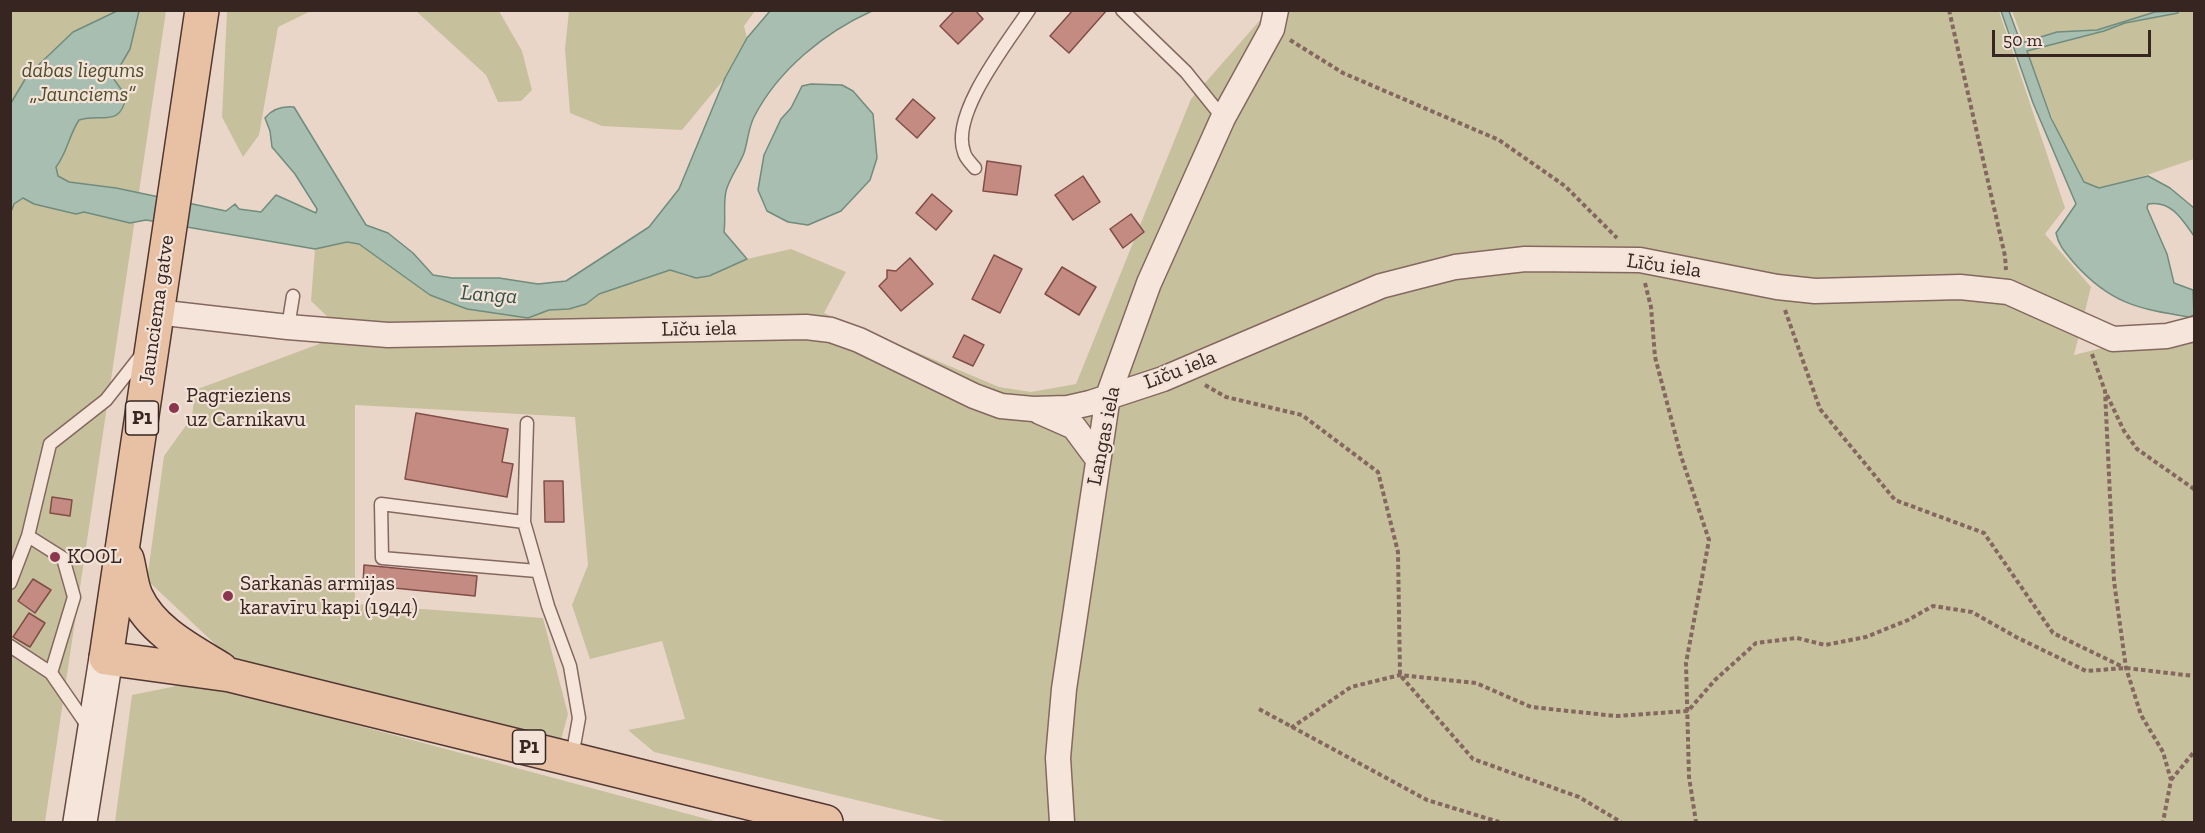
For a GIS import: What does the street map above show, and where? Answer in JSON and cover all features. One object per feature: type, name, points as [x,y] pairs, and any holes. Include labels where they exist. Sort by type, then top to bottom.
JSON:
[{"type":"main road","name":"Jaunciema gatve","points":[[80,822],[112,625],[202,10]]},
{"type":"main road","name":"P1","points":[[124,544],[136,596],[170,638]]},
{"type":"main road","name":"P1","points":[[112,625],[170,638],[230,675]]},
{"type":"main road","name":"P1","points":[[106,658],[230,675],[826,822]]},
{"type":"street","name":"Langas iela","points":[[1062,822],[1058,758],[1064,689],[1108,396],[1149,283],[1223,118],[1274,20]]},
{"type":"street","name":"Līču iela","points":[[156,315],[388,335],[806,327],[831,330],[860,340],[1001,406],[1033,409],[1068,408],[1184,372],[1318,311],[1382,286],[1455,267],[1525,259],[1640,260],[1777,287],[1815,291],[1960,287],[2008,292],[2113,339],[2167,336],[2194,329]]},
{"type":"street","points":[[1033,409],[1074,427],[1097,458]]},
{"type":"lane","points":[[975,168],[964,153],[962,137],[973,93],[1029,10]]},
{"type":"lane","points":[[1122,10],[1186,72],[1223,118]]},
{"type":"lane","points":[[288,327],[293,296]]},
{"type":"lane","points":[[10,583],[28,536],[50,444],[106,400],[156,315]]},
{"type":"lane","points":[[527,423],[524,522],[537,572],[570,666],[579,718],[572,758]]},
{"type":"lane","points":[[524,522],[381,504],[382,558],[537,572]]},
{"type":"lane","points":[[28,536],[63,558],[74,597],[51,674]]},
{"type":"lane","points":[[10,646],[51,674],[93,734]]},
{"type":"path","points":[[1949,10],[2005,256],[2008,292]]},
{"type":"path","points":[[1274,20],[1343,73],[1498,140],[1564,186],[1640,260],[1651,308],[1655,357],[1682,456],[1709,540],[1686,663],[1689,777],[1696,822]]},
{"type":"path","points":[[1777,287],[1820,409],[1895,500],[1984,533],[2053,633],[2126,668]]},
{"type":"path","points":[[2082,327],[2105,392],[2124,431],[2137,448],[2194,489]]},
{"type":"path","points":[[1184,372],[1226,397],[1302,415],[1378,471],[1398,552],[1400,675],[1473,759],[1579,797],[1621,822]]},
{"type":"path","points":[[2105,392],[2114,581],[2126,668],[2141,715],[2163,752],[2171,780],[2163,822]]},
{"type":"path","points":[[1291,728],[1351,687],[1400,675],[1476,683],[1531,707],[1616,716],[1688,711],[1715,680],[1756,643],[1797,638],[1825,645],[1866,637],[1908,620],[1933,606],[1972,612],[2016,638],[2086,670],[2126,668],[2194,676]]},
{"type":"path","points":[[1259,708],[1291,728],[1426,800],[1499,822]]},
{"type":"path","points":[[2171,780],[2194,752]]},
{"type":"green space","points":[[569,10],[755,11],[744,26],[747,38],[725,78],[682,130],[602,126],[570,113],[565,49]]},
{"type":"green space","name":"dabas liegums „Jaunciems”","points":[[10,11],[166,11],[45,822],[10,822]]},
{"type":"green space","points":[[227,11],[311,11],[278,27],[259,135],[243,157],[222,117]]},
{"type":"green space","points":[[416,11],[499,11],[522,51],[532,90],[521,101],[498,102],[486,75]]},
{"type":"green space","points":[[1268,11],[1999,11],[2065,208],[2045,234],[2091,287],[2074,355],[2194,325],[2194,822],[949,822],[654,752],[628,730],[685,719],[662,641],[590,659],[572,605],[588,565],[575,417],[355,405],[355,604],[543,618],[568,714],[561,740],[233,661],[147,580],[164,456],[192,417],[195,390],[319,344],[331,320],[311,301],[315,249],[347,242],[359,244],[430,295],[467,309],[528,318],[549,310],[569,309],[586,304],[599,294],[670,270],[689,277],[708,276],[747,259],[791,249],[846,272],[824,313],[999,387],[1031,392],[1076,384],[1191,99]]},
{"type":"green space","points":[[2012,11],[2194,11],[2194,159],[2082,197]]},
{"type":"green space","points":[[196,682],[718,822],[115,822],[132,695]]},
{"type":"water","name":"Langa","points":[[117,11],[139,11],[130,49],[113,78],[126,96],[123,106],[115,116],[79,120],[56,167],[58,176],[69,182],[116,188],[226,211],[235,204],[239,209],[261,212],[276,195],[316,213],[317,209],[295,174],[272,147],[270,131],[265,118],[278,109],[294,107],[366,225],[388,233],[413,253],[433,275],[452,278],[499,278],[538,284],[566,281],[649,227],[679,189],[725,78],[747,38],[770,11],[872,11],[837,30],[804,54],[776,84],[754,117],[744,153],[726,191],[725,201],[724,232],[747,259],[709,276],[696,278],[670,270],[599,294],[586,304],[569,309],[549,310],[528,318],[467,309],[430,295],[359,244],[347,242],[315,249],[146,220],[130,223],[84,212],[76,214],[34,204],[23,198],[14,204],[11,212],[11,103],[27,76],[73,32]]},
{"type":"water","points":[[2001,11],[2009,11],[2020,41],[2024,42],[2057,32],[2097,30],[2155,12],[2178,11],[2178,13],[2125,23],[2104,31],[2027,51],[2051,118],[2084,182],[2099,188],[2148,176],[2170,188],[2194,208],[2194,236],[2180,217],[2169,208],[2163,205],[2148,204],[2147,208],[2167,254],[2174,283],[2193,290],[2194,315],[2189,317],[2155,311],[2113,296],[2088,277],[2061,246],[2056,233],[2076,204],[2033,103]]},
{"type":"water","points":[[842,85],[853,91],[873,114],[877,158],[870,180],[841,211],[808,225],[788,222],[767,211],[758,190],[764,155],[781,119],[791,108],[802,86]]},
{"type":"building","points":[[955,10],[975,10],[983,19],[958,44],[940,26]]},
{"type":"building","points":[[1073,10],[1107,10],[1069,53],[1050,36]]},
{"type":"building","points":[[913,99],[935,118],[917,138],[896,119]]},
{"type":"building","points":[[987,161],[1021,166],[1017,195],[983,191]]},
{"type":"building","points":[[1083,176],[1100,202],[1073,220],[1055,195]]},
{"type":"building","points":[[932,194],[952,211],[936,230],[916,213]]},
{"type":"building","points":[[1131,214],[1144,232],[1123,248],[1110,229]]},
{"type":"building","points":[[994,255],[1022,269],[1000,313],[972,299]]},
{"type":"building","points":[[910,258],[933,284],[901,311],[879,286],[887,278],[887,270],[896,271]]},
{"type":"building","points":[[1062,267],[1096,287],[1079,315],[1045,294]]},
{"type":"building","points":[[964,335],[984,345],[973,366],[953,357]]},
{"type":"building","points":[[416,413],[508,429],[502,462],[513,464],[507,497],[405,479]]},
{"type":"building","points":[[544,481],[563,481],[564,522],[545,522]]},
{"type":"building","points":[[52,497],[72,500],[70,516],[50,513]]},
{"type":"building","points":[[364,565],[477,576],[475,596],[363,585]]},
{"type":"building","points":[[33,579],[51,590],[35,613],[18,601]]},
{"type":"building","points":[[29,613],[45,623],[30,647],[13,637]]},
{"type":"place","name":"Pagrieziens uz Carnikavu","points":[[174,408]]},
{"type":"place","name":"KOOL","points":[[55,557]]},
{"type":"place","name":"Sarkanās armijas karavīru kapi (1944)","points":[[228,596]]}]
